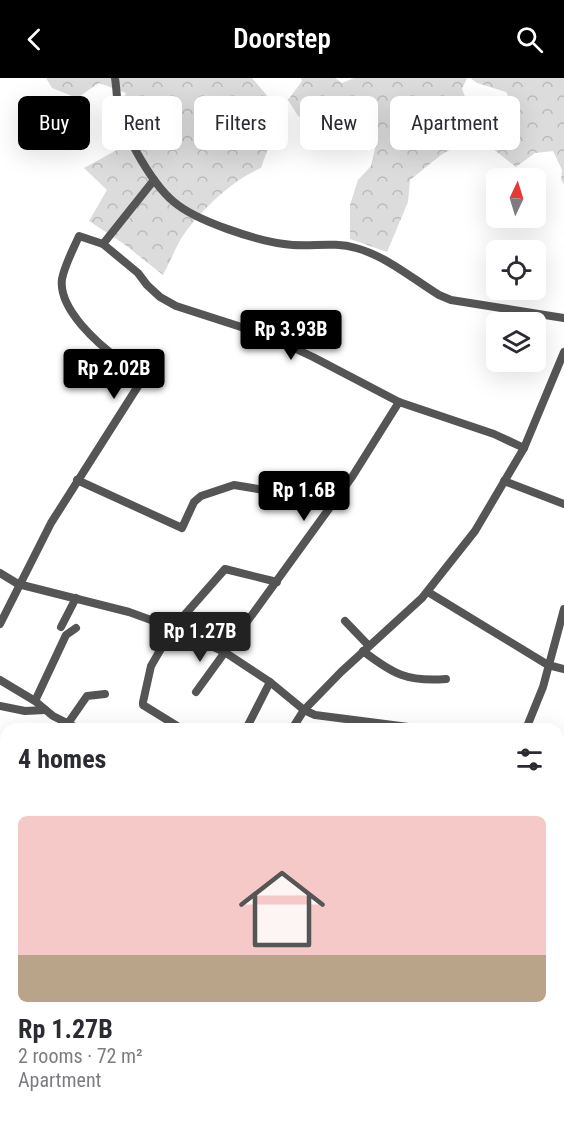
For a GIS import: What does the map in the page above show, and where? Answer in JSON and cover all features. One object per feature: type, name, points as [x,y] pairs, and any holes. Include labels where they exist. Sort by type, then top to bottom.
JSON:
[{"type":"street","points":[[115,78],[122,125],[154,180],[173,202],[185,211],[211,222],[285,244],[310,246],[336,244],[357,248],[374,254],[450,300],[564,318]]},
{"type":"street","points":[[103,243],[154,180]]},
{"type":"street","points":[[0,624],[18,584],[51,523],[140,383],[136,372],[87,332],[69,305],[63,291],[64,271],[79,236],[103,243],[138,273],[160,297],[176,306],[266,335],[399,402],[494,434],[524,448]]},
{"type":"street","points":[[296,723],[304,710],[366,649],[416,605],[474,531],[524,448],[564,352]]},
{"type":"street","points":[[196,692],[215,664],[214,661],[277,582],[333,504],[399,402]]},
{"type":"street","points":[[77,480],[182,528],[194,502],[201,495],[234,485],[264,490],[289,481],[301,484],[333,504]]},
{"type":"street","points":[[504,481],[564,504]]},
{"type":"street","points":[[172,723],[143,705],[143,702],[151,666],[173,628],[225,569],[277,582]]},
{"type":"street","points":[[0,573],[18,584],[129,612],[173,628],[224,651],[270,682],[304,710],[315,715],[377,723]]},
{"type":"street","points":[[428,592],[548,665],[564,669]]},
{"type":"street","points":[[35,701],[66,635],[76,628],[62,625],[76,598]]},
{"type":"street","points":[[528,723],[543,687],[564,609]]},
{"type":"street","points":[[345,621],[366,649],[390,672],[423,680],[446,679]]},
{"type":"street","points":[[0,680],[35,701],[61,723]]},
{"type":"street","points":[[249,723],[270,682]]},
{"type":"street","points":[[69,723],[87,696],[105,694]]},
{"type":"street","points":[[0,706],[25,711],[45,710]]},
{"type":"green space","points":[[46,78],[252,78],[267,96],[194,96],[194,150],[267,150],[261,168],[239,180],[219,196],[184,234],[163,275],[124,244],[89,221],[107,190],[84,168],[117,150],[182,150],[182,96],[125,96],[126,93],[99,83],[80,96],[72,96],[52,88]]},
{"type":"green space","points":[[301,78],[335,78],[342,83],[354,78],[467,78],[462,89],[465,96],[390,96],[390,150],[450,150],[410,180],[408,202],[387,252],[350,239],[350,205],[358,180],[371,166],[375,150],[378,150],[378,96],[300,96],[300,117],[288,100],[302,81]]},
{"type":"green space","points":[[470,78],[564,78],[564,184],[561,180],[562,170],[553,151],[535,153],[516,167],[494,150],[520,150],[520,96],[508,96],[506,92],[477,83]]}]
